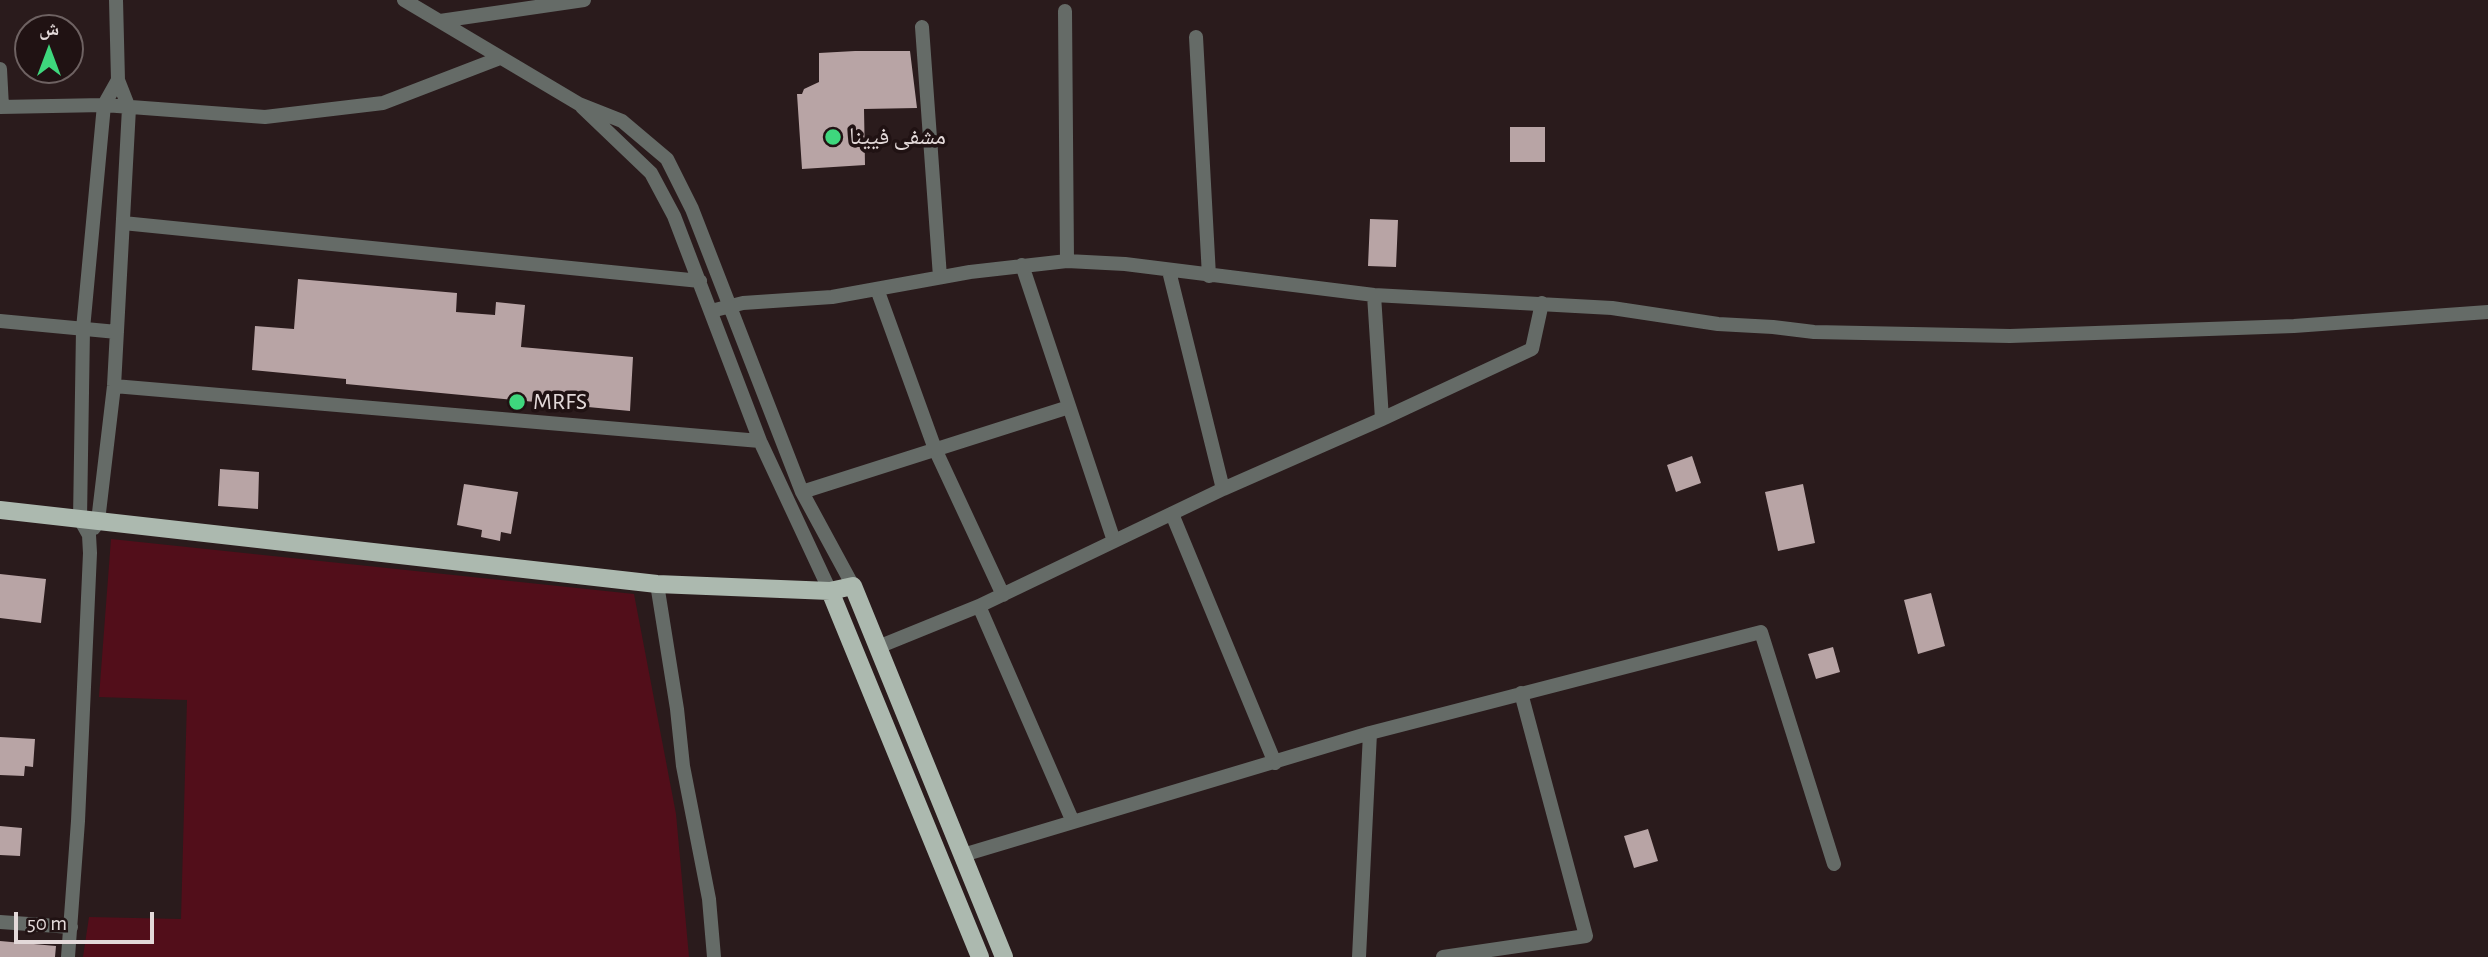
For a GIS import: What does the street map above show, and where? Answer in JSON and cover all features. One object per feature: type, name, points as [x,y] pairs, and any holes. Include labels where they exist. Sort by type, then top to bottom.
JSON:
[{"type":"main road","points":[[0,510],[89,525],[657,584],[830,591],[853,586],[1004,957]]},
{"type":"main road","points":[[830,591],[980,957]]},
{"type":"street","points":[[89,525],[114,386],[129,108],[118,79],[116,0]]},
{"type":"street","points":[[404,0],[579,104],[622,121],[667,159],[692,209],[802,492],[853,586]]},
{"type":"street","points":[[440,22],[584,0]]},
{"type":"street","points":[[1065,12],[1067,261]]},
{"type":"street","points":[[922,27],[940,277]]},
{"type":"street","points":[[1196,37],[1209,275]]},
{"type":"street","points":[[0,69],[1,107],[104,105],[265,117],[383,103],[500,58]]},
{"type":"street","points":[[68,957],[79,808],[89,525],[83,329],[104,105],[118,79]]},
{"type":"street","points":[[579,104],[651,173],[674,216],[760,441],[830,591]]},
{"type":"street","points":[[123,223],[700,281]]},
{"type":"street","points":[[711,311],[759,301],[801,300],[940,277],[1067,261],[1125,264],[1374,295],[1612,308],[1718,324],[1814,332],[2010,336],[2294,326],[2488,312]]},
{"type":"street","points":[[1022,265],[1114,541]]},
{"type":"street","points":[[1168,271],[1223,489]]},
{"type":"street","points":[[877,289],[935,449],[1003,595]]},
{"type":"street","points":[[1374,295],[1382,419]]},
{"type":"street","points":[[878,647],[979,606],[1223,489],[1532,349],[1542,303]]},
{"type":"street","points":[[0,321],[117,332]]},
{"type":"street","points":[[114,386],[760,441]]},
{"type":"street","points":[[802,492],[1069,407]]},
{"type":"street","points":[[1172,514],[1275,763]]},
{"type":"street","points":[[657,584],[677,709],[683,766],[709,900],[714,957]]},
{"type":"street","points":[[979,606],[1073,822]]},
{"type":"street","points":[[963,855],[1370,733],[1762,632],[1834,864]]},
{"type":"street","points":[[1443,957],[1586,936],[1521,694]]},
{"type":"street","points":[[1359,957],[1370,733]]},
{"type":"street","points":[[0,922],[71,927]]},
{"type":"shaded area","points":[[111,539],[634,594],[676,814],[689,957],[83,957],[89,917],[181,919],[187,700],[99,697]]},
{"type":"building","name":"مشفى فيينا","points":[[910,51],[917,108],[864,109],[865,165],[802,169],[797,94],[802,94],[804,89],[819,82],[819,53]]},
{"type":"building","points":[[1510,127],[1545,127],[1545,162],[1510,162]]},
{"type":"building","points":[[1370,219],[1398,220],[1396,267],[1368,266]]},
{"type":"building","points":[[298,279],[457,293],[456,312],[495,315],[496,302],[525,305],[521,347],[633,357],[630,411],[346,384],[346,379],[252,370],[255,326],[294,329]]},
{"type":"building","points":[[1692,456],[1701,483],[1676,492],[1667,465]]},
{"type":"building","points":[[220,469],[259,472],[258,509],[218,506]]},
{"type":"building","points":[[464,484],[518,492],[511,534],[501,532],[500,541],[481,537],[482,530],[457,525]]},
{"type":"building","points":[[1803,484],[1815,543],[1778,551],[1765,492]]},
{"type":"building","points":[[0,574],[46,579],[41,623],[0,618]]},
{"type":"building","points":[[1931,593],[1945,646],[1918,654],[1904,600]]},
{"type":"building","points":[[1833,647],[1840,672],[1816,679],[1808,654]]},
{"type":"building","points":[[0,737],[35,739],[33,767],[25,766],[24,776],[0,775]]},
{"type":"building","points":[[0,826],[22,828],[20,856],[0,855]]},
{"type":"building","points":[[1648,829],[1658,861],[1634,868],[1624,836]]},
{"type":"building","points":[[0,941],[56,946],[55,957],[0,957]]},
{"type":"place","name":"مشفى فيينا","points":[[833,137]]},
{"type":"place","name":"MRFS","points":[[517,402]]}]
